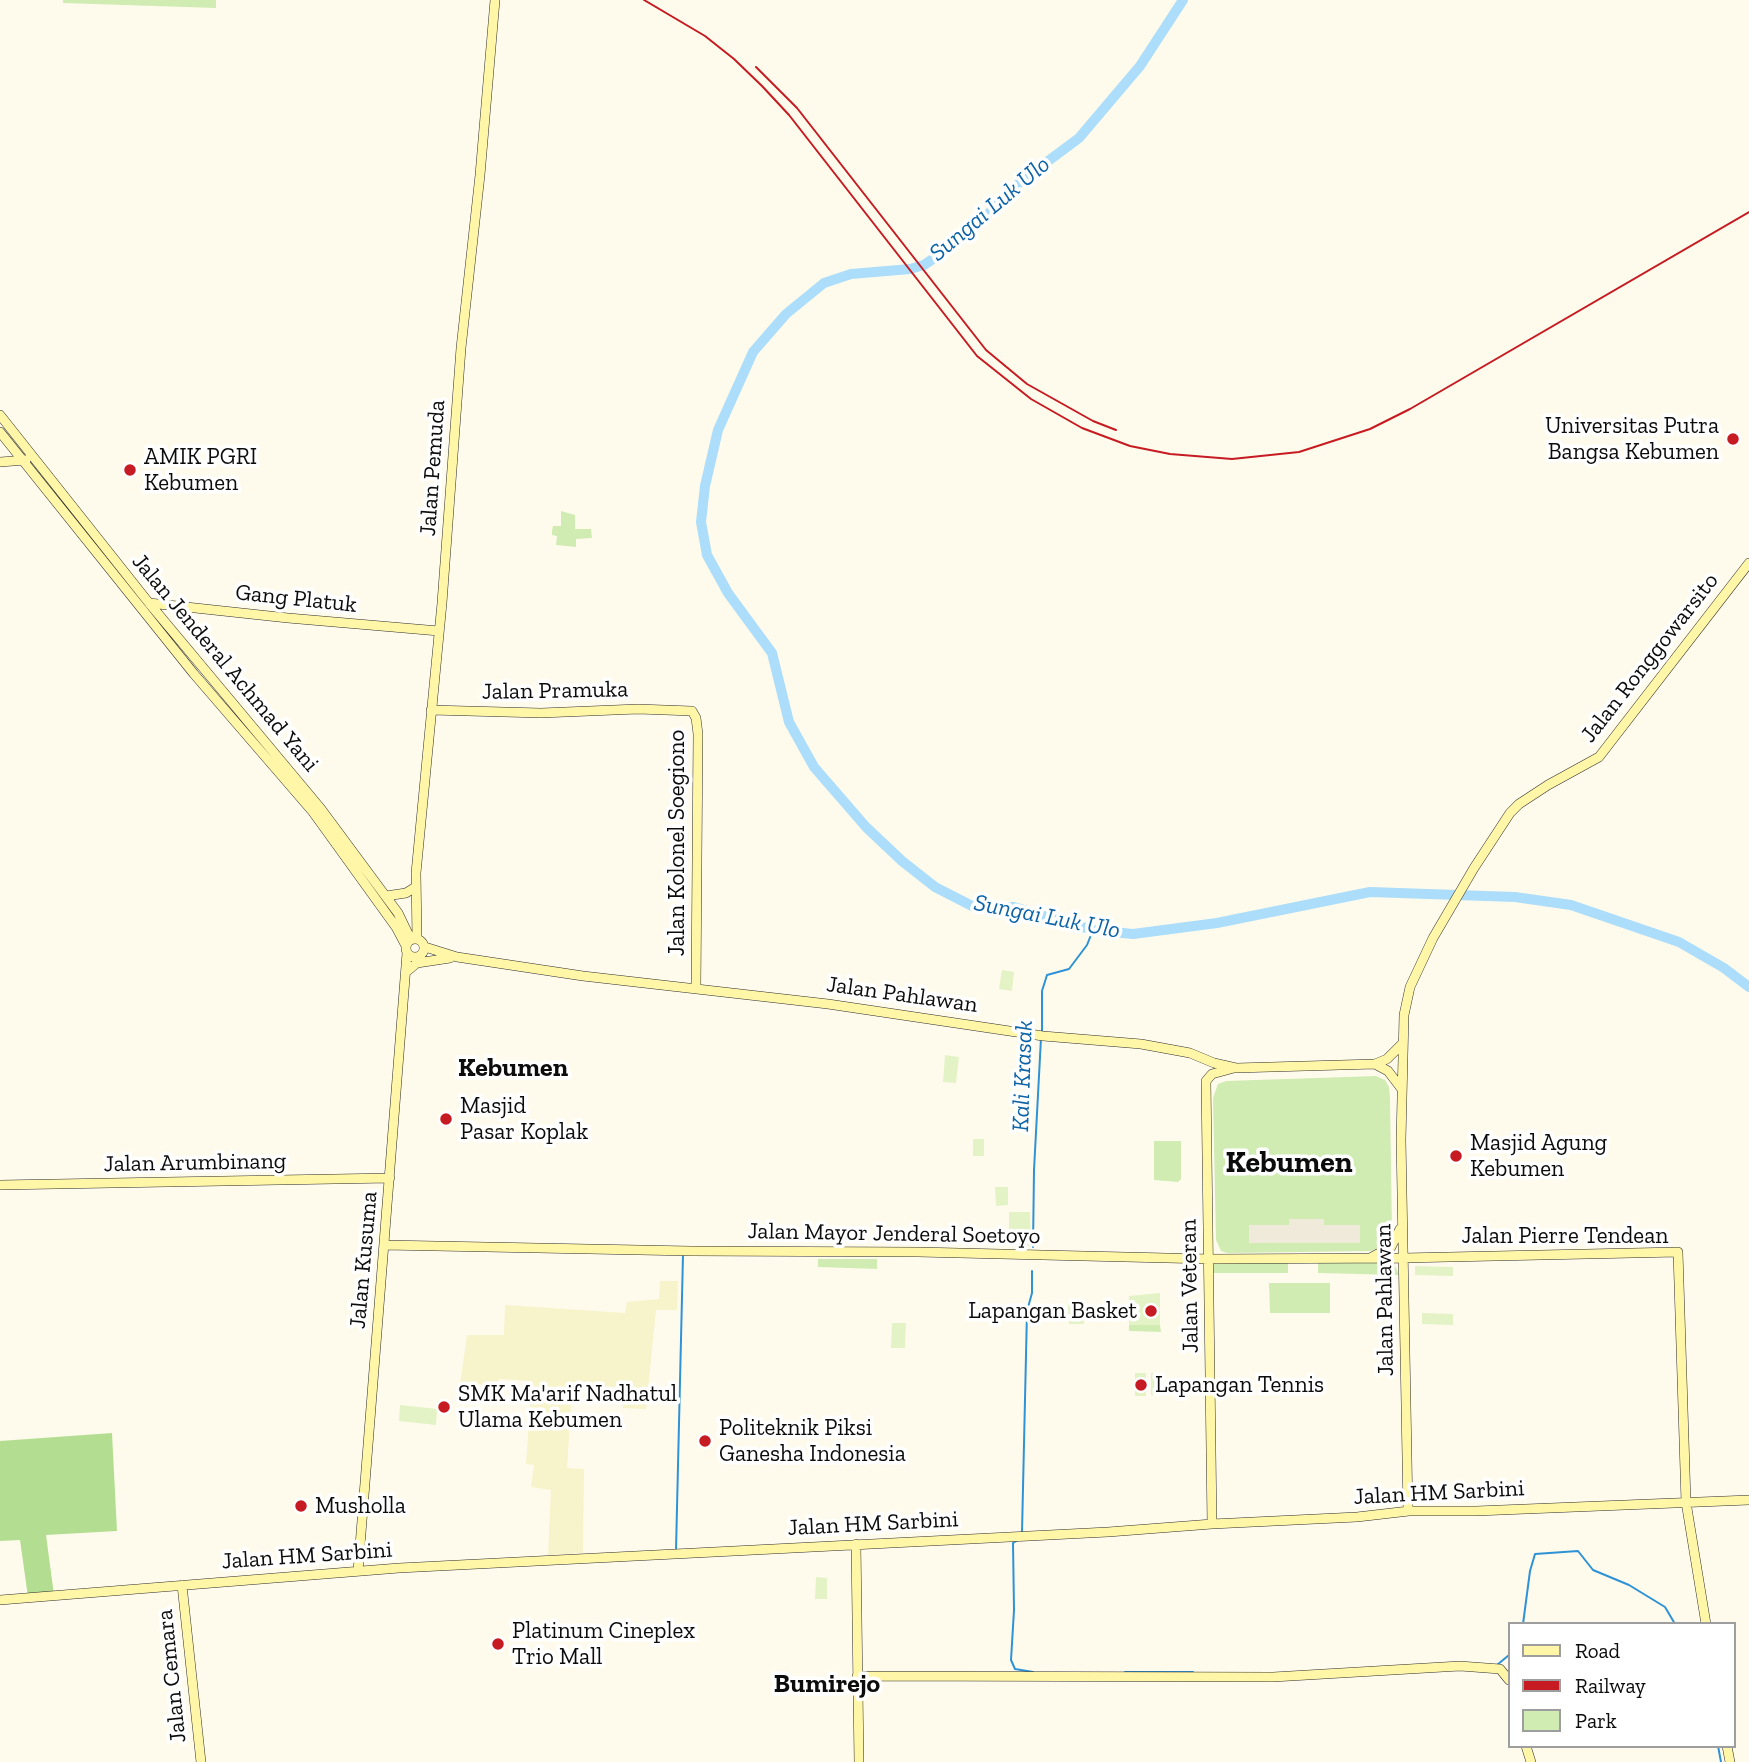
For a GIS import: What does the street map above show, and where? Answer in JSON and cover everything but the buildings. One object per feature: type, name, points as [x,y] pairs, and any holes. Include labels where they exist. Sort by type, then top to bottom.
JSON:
[{"type":"main road","name":"Jalan Pemuda","points":[[411,943],[461,348],[495,0]]},
{"type":"main road","name":"Jalan Jenderal Achmad Yani","points":[[1,417],[28,462],[194,674],[313,812],[396,927],[411,943]]},
{"type":"main road","points":[[0,432],[28,462]]},
{"type":"main road","points":[[0,462],[28,462]]},
{"type":"main road","name":"Jalan Jenderal Achmad Yani","points":[[28,462],[321,809],[398,913],[411,943]]},
{"type":"main road","name":"Jalan Ronggowarsito","points":[[1403,1043],[1404,1015],[1410,987],[1433,938],[1506,819],[1518,804],[1599,757],[1608,748],[1749,563]]},
{"type":"main road","name":"Gang Platuk","points":[[149,603],[439,631]]},
{"type":"main road","name":"Jalan Pramuka","points":[[431,710],[541,713],[680,709]]},
{"type":"main road","name":"Jalan Kolonel Soegiono","points":[[680,709],[692,711],[696,718],[698,734],[696,988]]},
{"type":"main road","points":[[411,943],[422,942],[425,947],[420,957],[412,957],[411,943],[416,873]]},
{"type":"main road","points":[[386,896],[406,893],[414,888]]},
{"type":"main road","name":"Jalan Kusuma","points":[[358,1571],[406,972],[411,943]]},
{"type":"main road","name":"Jalan Pahlawan","points":[[425,947],[457,957],[583,976],[828,1004],[1041,1035],[1141,1044],[1190,1053],[1236,1068],[1375,1064]]},
{"type":"main road","points":[[406,972],[412,965],[424,961],[457,957]]},
{"type":"main road","points":[[1375,1064],[1397,1051],[1403,1043]]},
{"type":"main road","name":"Jalan Pahlawan","points":[[1403,1043],[1401,1088],[1408,1511]]},
{"type":"main road","points":[[1375,1064],[1388,1071],[1401,1088]]},
{"type":"main road","name":"Jalan Veteran","points":[[1212,1524],[1206,1081],[1212,1074],[1236,1068]]},
{"type":"main road","name":"Jalan Arumbinang","points":[[0,1185],[390,1178]]},
{"type":"main road","points":[[1368,1259],[1391,1247],[1403,1224]]},
{"type":"main road","points":[[1209,1241],[1219,1253],[1232,1259]]},
{"type":"main road","name":"Jalan Mayor Jenderal Soetoyo","points":[[384,1245],[1209,1259],[1403,1258]]},
{"type":"main road","points":[[1403,1246],[1415,1257]]},
{"type":"main road","name":"Jalan Pierre Tendean","points":[[1403,1258],[1678,1252],[1685,1502]]},
{"type":"main road","points":[[1392,1258],[1404,1273]]},
{"type":"main road","name":"Jalan HM Sarbini","points":[[0,1600],[358,1571],[1108,1532],[1357,1517],[1408,1511],[1476,1511],[1749,1500]]},
{"type":"main road","points":[[1685,1502],[1706,1622]]},
{"type":"main road","points":[[856,1546],[859,1762]]},
{"type":"main road","name":"Jalan Cemara","points":[[182,1585],[201,1762]]},
{"type":"main road","points":[[857,1676],[1273,1677],[1460,1666],[1500,1669],[1508,1679]]},
{"type":"shaded area","points":[[1289,1219],[1324,1219],[1324,1225],[1360,1225],[1360,1243],[1249,1243],[1249,1225],[1289,1225]]},
{"type":"shaded area","points":[[660,1281],[678,1281],[677,1310],[656,1310],[646,1409],[623,1408],[620,1387],[572,1389],[567,1468],[584,1469],[583,1553],[548,1555],[551,1490],[531,1487],[534,1465],[526,1464],[532,1381],[499,1379],[497,1385],[460,1384],[467,1335],[504,1335],[505,1305],[625,1313],[627,1302],[659,1299]]},
{"type":"green space","points":[[63,0],[216,0],[216,8],[63,3]]},
{"type":"green space","points":[[561,511],[575,515],[575,529],[591,529],[592,538],[576,539],[576,547],[556,545],[557,536],[552,535],[552,531],[553,526],[561,526]]},
{"type":"green space","points":[[1002,970],[1014,972],[1012,991],[999,989]]},
{"type":"green space","points":[[945,1055],[959,1057],[956,1083],[943,1082]]},
{"type":"green space","points":[[1376,1076],[1385,1080],[1390,1097],[1392,1232],[1387,1245],[1371,1251],[1221,1251],[1216,1240],[1213,1098],[1218,1084],[1226,1081]]},
{"type":"green space","points":[[973,1139],[984,1139],[984,1156],[973,1156]]},
{"type":"green space","points":[[1154,1141],[1181,1141],[1181,1179],[1178,1182],[1154,1180]]},
{"type":"green space","points":[[995,1187],[1008,1187],[1008,1205],[996,1206]]},
{"type":"green space","points":[[1009,1212],[1030,1212],[1031,1246],[1009,1245]]},
{"type":"green space","points":[[1392,1258],[1399,1275],[1318,1273],[1318,1259]]},
{"type":"green space","points":[[818,1259],[877,1259],[877,1269],[818,1267]]},
{"type":"green space","points":[[1288,1259],[1288,1273],[1207,1273],[1207,1262]]},
{"type":"green space","points":[[1415,1266],[1453,1267],[1453,1276],[1415,1275]]},
{"type":"green space","points":[[1269,1283],[1330,1283],[1330,1313],[1270,1313]]},
{"type":"green space","points":[[1160,1293],[1160,1325],[1129,1325],[1129,1296]]},
{"type":"green space","points":[[1379,1298],[1388,1298],[1389,1318],[1379,1318]]},
{"type":"green space","points":[[1068,1303],[1083,1303],[1084,1324],[1069,1324]]},
{"type":"green space","points":[[1422,1313],[1453,1314],[1453,1325],[1422,1324]]},
{"type":"green space","points":[[892,1323],[906,1323],[905,1348],[891,1348]]},
{"type":"green space","points":[[1129,1325],[1160,1325],[1161,1332],[1129,1331]]},
{"type":"green space","name":"Lapangan Tennis","points":[[1135,1373],[1146,1373],[1146,1396],[1135,1396]]},
{"type":"green space","points":[[1151,1373],[1162,1373],[1161,1395],[1151,1395]]},
{"type":"green space","points":[[400,1405],[437,1409],[436,1425],[399,1421]]},
{"type":"green space","points":[[112,1433],[117,1531],[46,1535],[54,1595],[28,1597],[20,1540],[0,1541],[0,1441]]},
{"type":"green space","points":[[816,1577],[827,1578],[827,1599],[815,1599]]},
{"type":"waterway","name":"Sungai Luk Ulo","points":[[1183,0],[1140,66],[1079,138],[1020,182],[965,237],[924,265],[910,269],[851,274],[824,283],[786,314],[753,352],[718,430],[705,486],[701,522],[707,555],[728,593],[772,653],[789,722],[814,767],[866,827],[902,861],[935,887],[974,907],[1014,907],[1093,930],[1133,934],[1217,923],[1370,892],[1515,897],[1571,905],[1679,942],[1724,968],[1749,987]]},
{"type":"waterway","name":"Kali Krasak","points":[[1042,1032],[1042,991],[1047,975],[1069,969],[1087,945],[1093,930]]},
{"type":"waterway","name":"Kali Krasak","points":[[1033,1247],[1041,1038]]},
{"type":"waterway","points":[[676,1550],[683,1255]]},
{"type":"waterway","name":"Kali Krasak","points":[[1022,1532],[1027,1311],[1032,1293],[1032,1271]]},
{"type":"waterway","points":[[1018,1540],[1013,1543],[1014,1610],[1011,1660],[1015,1669],[1033,1672]]},
{"type":"waterway","points":[[1523,1622],[1535,1554],[1578,1551],[1593,1570],[1629,1585],[1665,1607],[1674,1622]]},
{"type":"waterway","points":[[1497,1665],[1508,1656]]},
{"type":"waterway","points":[[1125,1672],[1193,1672]]},
{"type":"waterway","points":[[1718,1748],[1721,1762]]},
{"type":"railway","points":[[644,0],[705,36],[762,86],[789,115],[977,356],[1031,399],[1082,428],[1130,446],[1170,454],[1232,459],[1299,452],[1370,429],[1410,409],[1749,212]]},
{"type":"railway","points":[[756,67],[797,108],[986,350],[1027,384],[1093,421],[1116,430]]},
{"type":"place","name":"Universitas Putra Bangsa Kebumen","points":[[1733,439]]},
{"type":"place","name":"AMIK PGRI Kebumen","points":[[130,470]]},
{"type":"place","name":"Masjid Pasar Koplak","points":[[446,1119]]},
{"type":"place","name":"Masjid Agung Kebumen","points":[[1456,1156]]},
{"type":"place","name":"Lapangan Basket","points":[[1151,1311]]},
{"type":"place","name":"Lapangan Tennis","points":[[1141,1385]]},
{"type":"place","name":"SMK Ma'arif Nadhatul Ulama Kebumen","points":[[444,1407]]},
{"type":"place","name":"Politeknik Piksi Ganesha Indonesia","points":[[705,1441]]},
{"type":"place","name":"Musholla","points":[[301,1506]]},
{"type":"place","name":"Platinum Cineplex Trio Mall","points":[[498,1644]]},
{"type":"district","name":"Kebumen","points":[[513,1069]]},
{"type":"district","name":"Kebumen","points":[[1289,1163]]},
{"type":"district","name":"Bumirejo","points":[[827,1685]]}]
